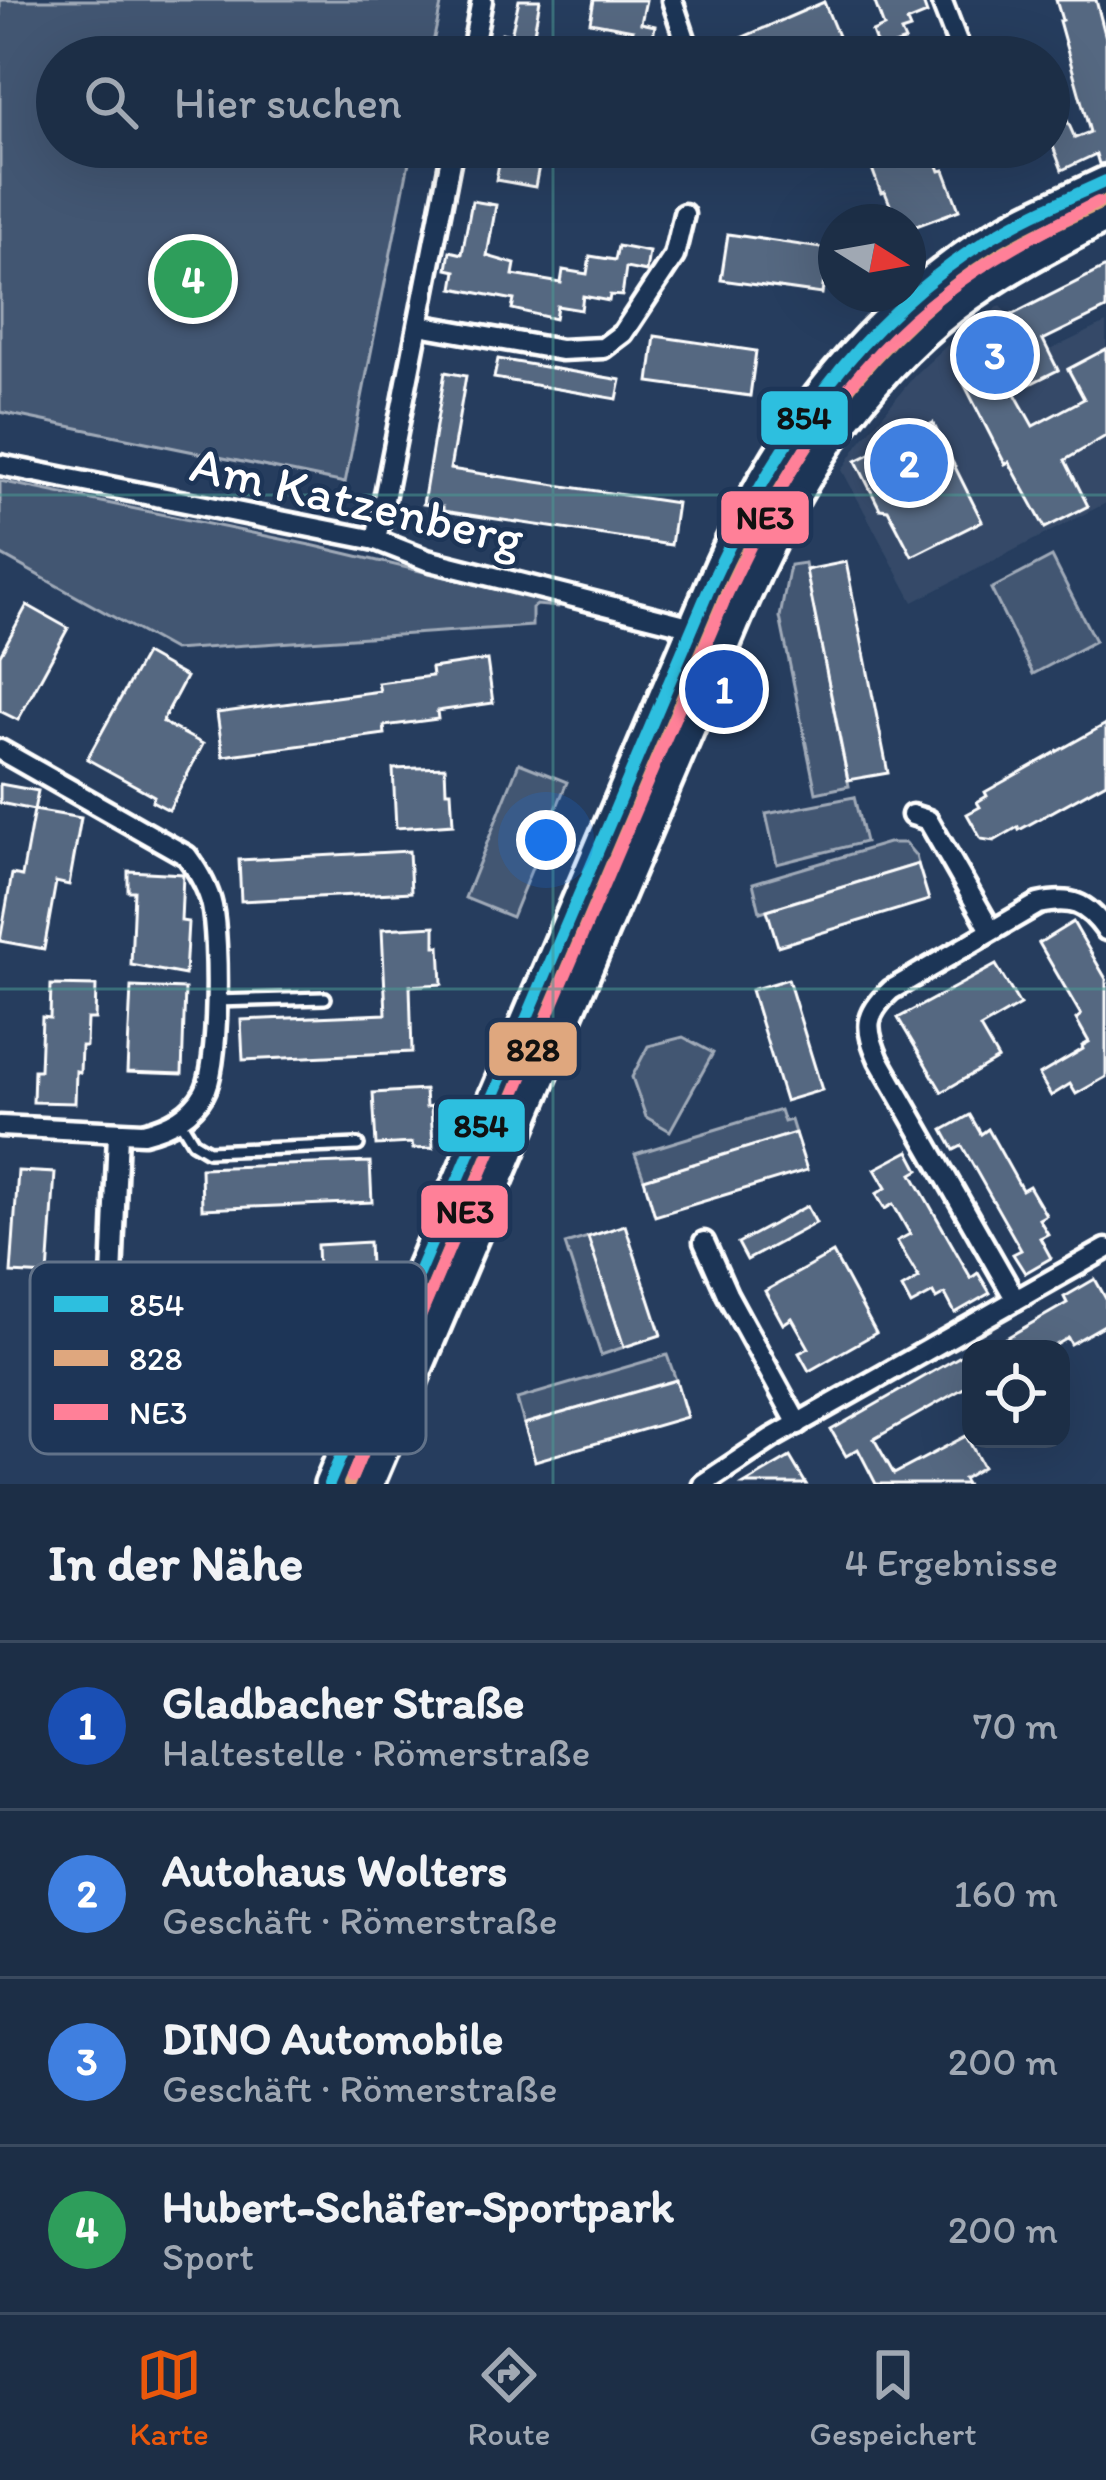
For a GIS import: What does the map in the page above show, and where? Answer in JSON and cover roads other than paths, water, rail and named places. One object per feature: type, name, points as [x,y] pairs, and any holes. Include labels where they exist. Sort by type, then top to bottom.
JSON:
[{"type":"main road","points":[[423,1262],[740,520],[798,421],[860,344],[931,280],[977,246],[1106,181]]},
{"type":"main road","points":[[426,1350],[766,550],[821,453],[912,343],[956,306],[1106,218]]},
{"type":"main road","points":[[329,1484],[342,1454]]},
{"type":"main road","points":[[369,1484],[382,1454]]},
{"type":"street","points":[[475,36],[482,0]]},
{"type":"street","points":[[672,0],[685,36]]},
{"type":"street","points":[[941,0],[955,36]]},
{"type":"street","points":[[376,540],[450,168]]},
{"type":"street","points":[[419,326],[561,350],[603,348],[623,333],[674,256],[684,214]]},
{"type":"street","name":"Am Katzenberg","points":[[0,465],[376,540],[427,560],[693,627],[737,616]]},
{"type":"street","points":[[693,627],[716,666]]},
{"type":"street","points":[[0,750],[187,856],[201,876],[215,925],[211,1078],[199,1102],[179,1119],[143,1133],[0,1126]]},
{"type":"street","points":[[912,814],[928,820],[992,930]]},
{"type":"street","points":[[1016,1300],[887,1075],[869,1037],[869,1018],[891,990],[1038,904],[1077,903],[1091,911],[1106,930]]},
{"type":"street","points":[[113,1262],[118,1132]]},
{"type":"street","points":[[704,1242],[798,1424]]},
{"type":"street","points":[[703,1484],[798,1424],[1106,1249]]},
{"type":"lane","points":[[215,1001],[325,998]]},
{"type":"lane","points":[[179,1119],[194,1142],[208,1150],[358,1145]]},
{"type":"place","name":"Hubert-Schäfer-Sportpark","points":[[193,279]]},
{"type":"place","name":"DINO Automobile","points":[[995,355]]},
{"type":"place","name":"Autohaus Wolters","points":[[909,463]]},
{"type":"place","name":"Gladbacher Straße","points":[[724,689]]}]
